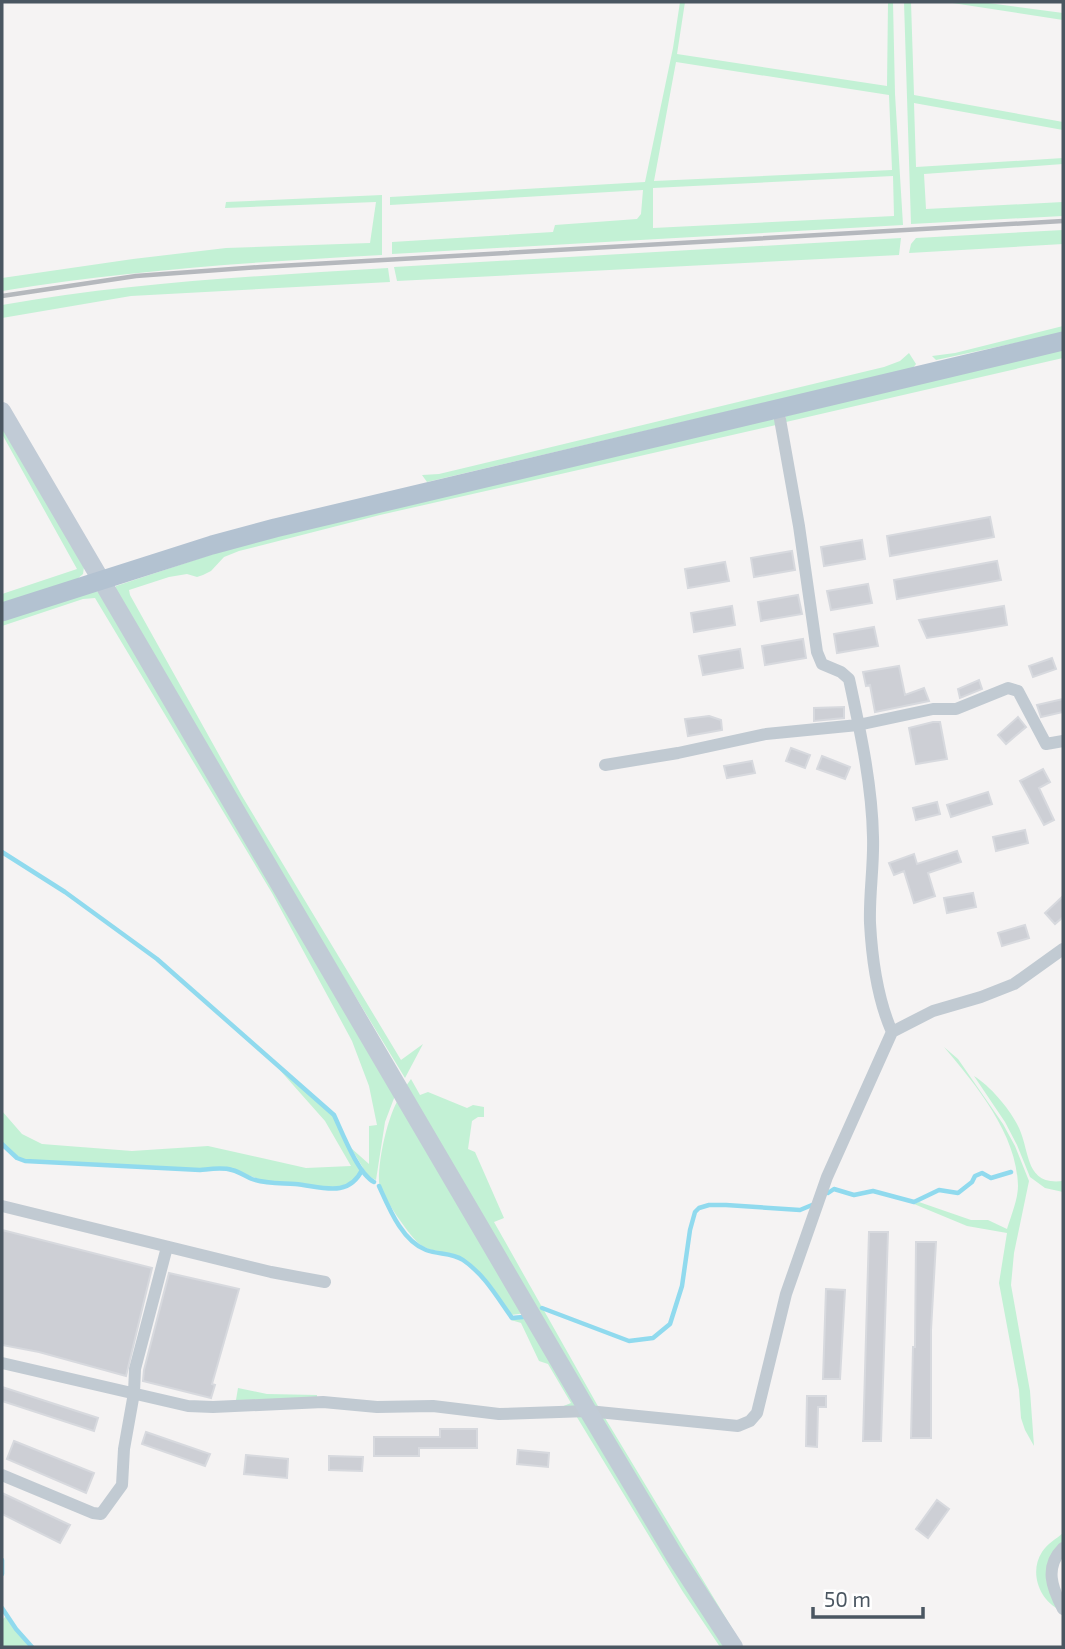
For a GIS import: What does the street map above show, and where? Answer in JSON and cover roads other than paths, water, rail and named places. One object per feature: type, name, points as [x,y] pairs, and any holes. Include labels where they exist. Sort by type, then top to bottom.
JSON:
[{"type":"main road","points":[[2,611],[275,528],[1063,341]]},
{"type":"main road","points":[[2,411],[588,1411],[674,1555],[734,1647]]},
{"type":"street","points":[[778,408],[799,526],[817,652],[822,664],[841,672],[849,679],[867,771],[873,837],[870,922],[877,987],[882,1010],[892,1032]]},
{"type":"street","points":[[605,765],[766,734],[858,725],[933,709],[956,709],[1008,688],[1018,691],[1046,744],[1063,741]]},
{"type":"street","points":[[2,1363],[188,1406],[323,1402],[377,1407],[433,1406],[499,1414],[588,1411],[738,1426],[750,1421],[757,1413],[786,1294],[827,1177],[892,1032],[933,1011],[981,998],[1014,984],[1063,949]]},
{"type":"street","points":[[2,1206],[271,1272],[325,1282]]},
{"type":"street","points":[[2,1475],[100,1514],[122,1485],[135,1370],[167,1247]]},
{"type":"street","points":[[1063,1548],[1051,1568],[1051,1581],[1063,1609]]},
{"type":"waterway","points":[[2,852],[65,892],[157,959],[334,1115],[356,1162],[374,1182]]},
{"type":"waterway","points":[[2,1144],[17,1158],[25,1161],[200,1170],[216,1168],[235,1171],[263,1182],[333,1189],[349,1185],[362,1170]]},
{"type":"waterway","points":[[828,1193],[834,1189],[854,1195],[873,1191],[914,1202],[939,1190],[958,1193],[972,1182],[975,1176],[982,1173],[991,1178],[1011,1172]]},
{"type":"waterway","points":[[379,1186],[397,1223],[410,1239],[426,1250],[463,1260],[484,1279],[512,1318],[523,1317]]},
{"type":"waterway","points":[[542,1308],[629,1341],[653,1338],[670,1324],[682,1286],[690,1230],[695,1212],[699,1208],[726,1205],[800,1210],[812,1205]]},
{"type":"waterway","points":[[2,1560],[2,1574]]},
{"type":"waterway","points":[[2,1608],[32,1647]]},
{"type":"railway","points":[[2,296],[136,276],[261,267],[1063,221]]}]
